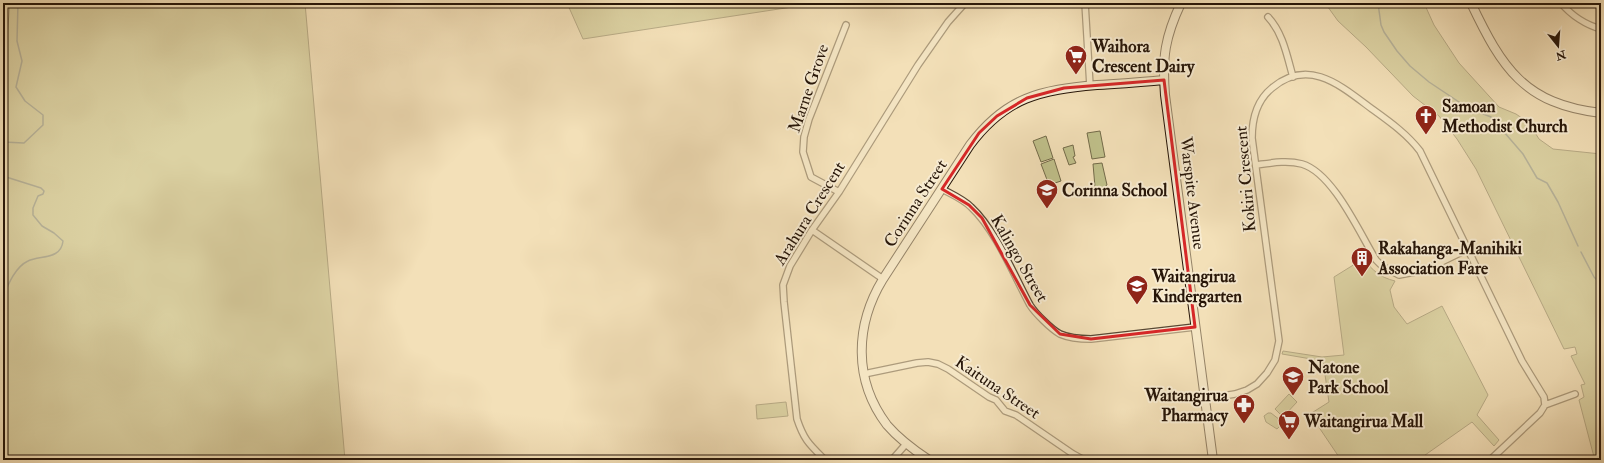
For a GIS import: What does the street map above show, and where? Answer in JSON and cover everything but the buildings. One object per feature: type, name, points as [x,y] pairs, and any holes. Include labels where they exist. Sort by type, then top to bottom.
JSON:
[{"type":"street","name":"Arahura Crescent","points":[[825,460],[802,435],[798,419],[783,285],[790,266],[812,230],[839,192],[918,65],[948,22],[965,3]]},
{"type":"street","points":[[1085,3],[1090,86]]},
{"type":"street","name":"Warspite Avenue","points":[[1181,3],[1172,22],[1167,38],[1163,64],[1164,80],[1213,460]]},
{"type":"street","points":[[1471,3],[1495,50],[1508,68],[1522,82],[1539,94],[1558,104],[1577,110],[1601,113]]},
{"type":"street","points":[[1561,3],[1577,17],[1593,27],[1601,29]]},
{"type":"street","points":[[1268,17],[1274,23],[1280,35],[1293,77]]},
{"type":"street","name":"Marne Grove","points":[[839,192],[811,177],[803,152],[804,137],[809,119],[846,25]]},
{"type":"street","name":"Kokiri Crescent","points":[[1204,399],[1235,394],[1247,390],[1262,379],[1275,360],[1279,341],[1252,126],[1257,107],[1271,89],[1280,82],[1293,77],[1308,75],[1325,78],[1334,82],[1409,137],[1424,157],[1522,361],[1544,397],[1545,405]]},
{"type":"street","name":"Corinna Street","points":[[929,460],[906,444],[888,425],[868,390],[862,356],[863,329],[871,301],[883,279],[979,133],[994,118],[1027,98],[1046,91],[1164,80]]},
{"type":"street","points":[[1256,165],[1294,162],[1308,166],[1320,174],[1335,191],[1376,260],[1385,268],[1399,275],[1425,270],[1468,249]]},
{"type":"street","name":"Kalingo Street","points":[[942,189],[969,205],[982,218],[991,230],[1030,305],[1035,312],[1060,334],[1091,339],[1195,327]]},
{"type":"street","points":[[812,230],[883,279]]},
{"type":"street","name":"Kaituna Street","points":[[864,374],[917,363],[928,362],[938,364],[996,400],[1005,410],[1084,460]]},
{"type":"street","points":[[1492,459],[1540,413],[1545,405],[1575,394]]},
{"type":"street","points":[[892,460],[906,444]]},
{"type":"highlighted area","points":[[1164,80],[1195,327],[1091,339],[1060,334],[1030,305],[982,218],[969,205],[942,189],[979,133],[997,116],[1027,98],[1064,88]]},
{"type":"green space","points":[[10,3],[305,3],[345,460],[3,460],[3,51],[7,37]]},
{"type":"green space","points":[[567,3],[804,3],[804,4],[583,39]]},
{"type":"green space","points":[[1325,3],[1424,3],[1434,25],[1459,63],[1499,107],[1516,114],[1529,123],[1539,139],[1553,149],[1601,154],[1601,460],[1591,460],[1594,457],[1579,400],[1584,397],[1581,385],[1585,384],[1571,356],[1577,354],[1575,347],[1564,349],[1476,169],[1457,139],[1439,116],[1413,96],[1366,47],[1338,21]]},
{"type":"green space","points":[[1100,131],[1105,157],[1092,159],[1087,133]]},
{"type":"green space","points":[[1046,136],[1053,158],[1041,162],[1033,141]]},
{"type":"green space","points":[[1073,145],[1075,156],[1073,157],[1076,163],[1069,165],[1063,148]]},
{"type":"green space","points":[[1054,159],[1061,181],[1049,185],[1041,164]]},
{"type":"green space","points":[[1102,163],[1107,185],[1102,189],[1095,187],[1093,164]]},
{"type":"green space","points":[[1363,259],[1377,273],[1385,278],[1395,281],[1390,290],[1394,307],[1407,324],[1442,306],[1488,395],[1477,415],[1499,440],[1494,446],[1472,422],[1418,460],[1341,460],[1310,414],[1329,402],[1323,361],[1282,354],[1283,351],[1322,357],[1344,355],[1334,277]]},
{"type":"green space","points":[[1289,394],[1297,402],[1283,417],[1275,409]]},
{"type":"green space","points":[[786,402],[788,416],[757,419],[756,405]]},
{"type":"green space","points":[[1271,413],[1280,420],[1280,426],[1277,429],[1266,422],[1264,416]]},
{"type":"waterway","points":[[3,142],[24,143],[43,125],[43,115],[25,101],[16,87],[22,61],[17,41],[18,3]]},
{"type":"waterway","points":[[1378,3],[1381,25],[1384,32],[1397,51],[1410,66],[1429,82],[1468,108],[1491,117],[1523,154],[1537,178],[1547,183],[1558,202],[1578,246]]},
{"type":"waterway","points":[[3,176],[41,188],[44,191],[43,194],[38,196],[33,208],[33,215],[42,226],[54,233],[63,241],[61,247],[54,254],[33,259],[19,267],[12,277],[3,297]]},
{"type":"waterway","points":[[1581,252],[1594,277],[1601,284]]},
{"type":"place","name":"Waihora Crescent Dairy","points":[[1076,76]]},
{"type":"place","name":"Samoan Methodist Church","points":[[1426,136]]},
{"type":"place","name":"Corinna School","points":[[1047,210]]},
{"type":"place","name":"Rakahanga-Manihiki Association Fare","points":[[1362,278]]},
{"type":"place","name":"Waitangirua Kindergarten","points":[[1137,306]]},
{"type":"place","name":"Natone Park School","points":[[1293,396]]},
{"type":"place","name":"Waitangirua Pharmacy","points":[[1244,424]]},
{"type":"place","name":"Waitangirua Mall","points":[[1289,440]]}]
